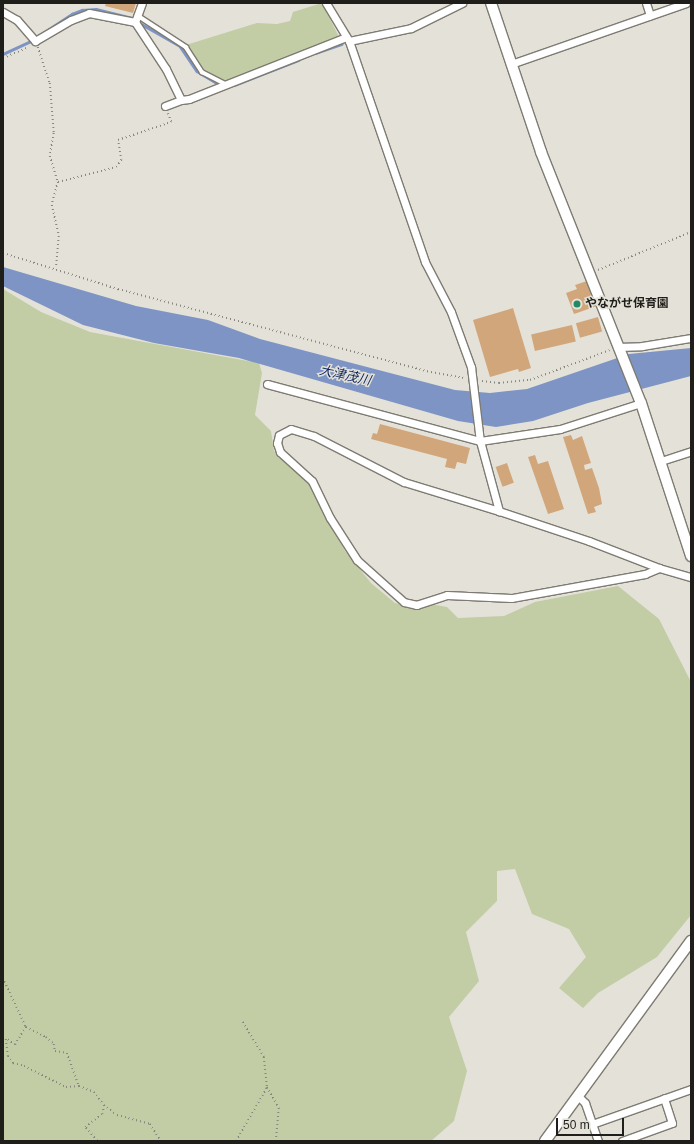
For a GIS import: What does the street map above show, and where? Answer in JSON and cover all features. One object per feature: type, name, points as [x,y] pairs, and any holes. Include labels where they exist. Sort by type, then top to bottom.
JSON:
[{"type":"street","points":[[136,19],[142,3]]},
{"type":"street","points":[[326,3],[347,39],[425,262],[451,312],[468,360],[480,441],[498,511]]},
{"type":"street","points":[[165,106],[218,88],[347,39],[411,28],[462,3]]},
{"type":"street","points":[[491,3],[541,152],[617,348],[641,403],[691,554]]},
{"type":"street","points":[[646,3],[650,15]]},
{"type":"street","points":[[511,64],[686,3]]},
{"type":"street","points":[[3,12],[17,20],[32,39],[89,13],[136,19]]},
{"type":"street","points":[[136,19],[166,69],[181,100]]},
{"type":"street","points":[[617,348],[642,346],[691,338]]},
{"type":"street","points":[[267,384],[480,441],[560,429],[641,403]]},
{"type":"street","points":[[659,568],[624,578],[511,598],[447,595],[417,605],[404,602],[357,560],[330,518],[312,480],[280,452],[277,442],[279,435],[291,429],[314,436],[404,482],[589,541],[659,568],[691,577]]},
{"type":"street","points":[[661,461],[691,451]]},
{"type":"street","points":[[544,1141],[691,941]]},
{"type":"street","points":[[592,1124],[691,1089]]},
{"type":"street","points":[[578,1096],[584,1104],[598,1141]]},
{"type":"street","points":[[622,1141],[672,1123],[664,1098]]},
{"type":"lane","points":[[136,19],[186,47],[202,72],[227,84]]},
{"type":"path","points":[[3,58],[30,46],[32,39]]},
{"type":"path","points":[[32,39],[42,53],[50,83],[54,133],[50,156],[58,182],[52,205],[59,236],[56,268]]},
{"type":"path","points":[[58,182],[116,166],[121,160],[118,140],[170,122],[165,106]]},
{"type":"path","points":[[588,274],[624,262],[691,232]]},
{"type":"path","points":[[3,253],[56,268],[118,289],[431,372],[472,380],[499,383],[530,380],[617,348]]},
{"type":"path","points":[[3,978],[26,1027],[46,1037],[54,1044],[55,1051],[66,1053],[78,1086]]},
{"type":"path","points":[[243,1022],[264,1056],[267,1087],[278,1108],[276,1141]]},
{"type":"path","points":[[26,1027],[15,1045],[6,1039],[8,1056],[13,1063],[24,1066],[66,1087],[78,1086],[94,1092],[104,1105],[118,1115],[150,1124],[161,1141]]},
{"type":"path","points":[[236,1141],[267,1087]]},
{"type":"path","points":[[97,1141],[85,1127],[102,1114],[104,1105]]},
{"type":"green space","points":[[322,3],[339,37],[224,82],[206,72],[186,45],[257,23],[277,24],[290,21],[293,12]]},
{"type":"green space","points":[[3,289],[41,312],[90,332],[259,363],[262,373],[255,415],[271,431],[274,451],[307,480],[345,551],[371,583],[395,603],[412,606],[418,602],[447,607],[458,618],[504,616],[535,602],[618,586],[659,619],[691,682],[691,915],[657,957],[598,993],[583,1008],[559,988],[586,957],[569,929],[532,914],[515,869],[497,871],[497,901],[466,932],[479,981],[449,1017],[467,1071],[454,1121],[431,1141],[3,1141]]},
{"type":"water","name":"大津茂川","points":[[3,267],[136,306],[208,320],[260,339],[455,390],[490,393],[527,389],[629,354],[691,348],[691,376],[588,403],[533,421],[496,427],[458,421],[239,358],[154,343],[83,325],[3,286]]},
{"type":"building","points":[[106,3],[136,3],[133,13],[105,6]]},
{"type":"building","points":[[587,281],[597,306],[574,314],[566,293],[577,289],[575,285]]},
{"type":"building","points":[[513,308],[531,368],[519,372],[518,369],[490,377],[473,320]]},
{"type":"building","points":[[598,317],[602,331],[580,338],[576,323]]},
{"type":"building","points":[[572,325],[576,342],[535,351],[531,334]]},
{"type":"building","points":[[380,424],[470,448],[466,464],[457,462],[455,469],[445,467],[447,459],[371,439],[373,433],[377,434]]},
{"type":"building","points":[[571,435],[573,440],[582,436],[591,463],[584,465],[585,470],[592,468],[599,488],[602,504],[594,507],[596,512],[588,514],[563,437]]},
{"type":"building","points":[[535,455],[538,464],[548,461],[564,509],[548,514],[528,457]]},
{"type":"building","points":[[507,463],[514,483],[502,487],[496,467]]},
{"type":"waterway","points":[[37,37],[72,14],[82,10],[96,9],[132,18]]},
{"type":"waterway","points":[[138,22],[180,46],[197,71],[220,85]]},
{"type":"waterway","points":[[3,54],[33,40]]},
{"type":"waterway","points":[[315,53],[341,44]]},
{"type":"waterway","points":[[234,85],[298,60]]},
{"type":"place","name":"やながせ保育園","points":[[577,304]]}]
